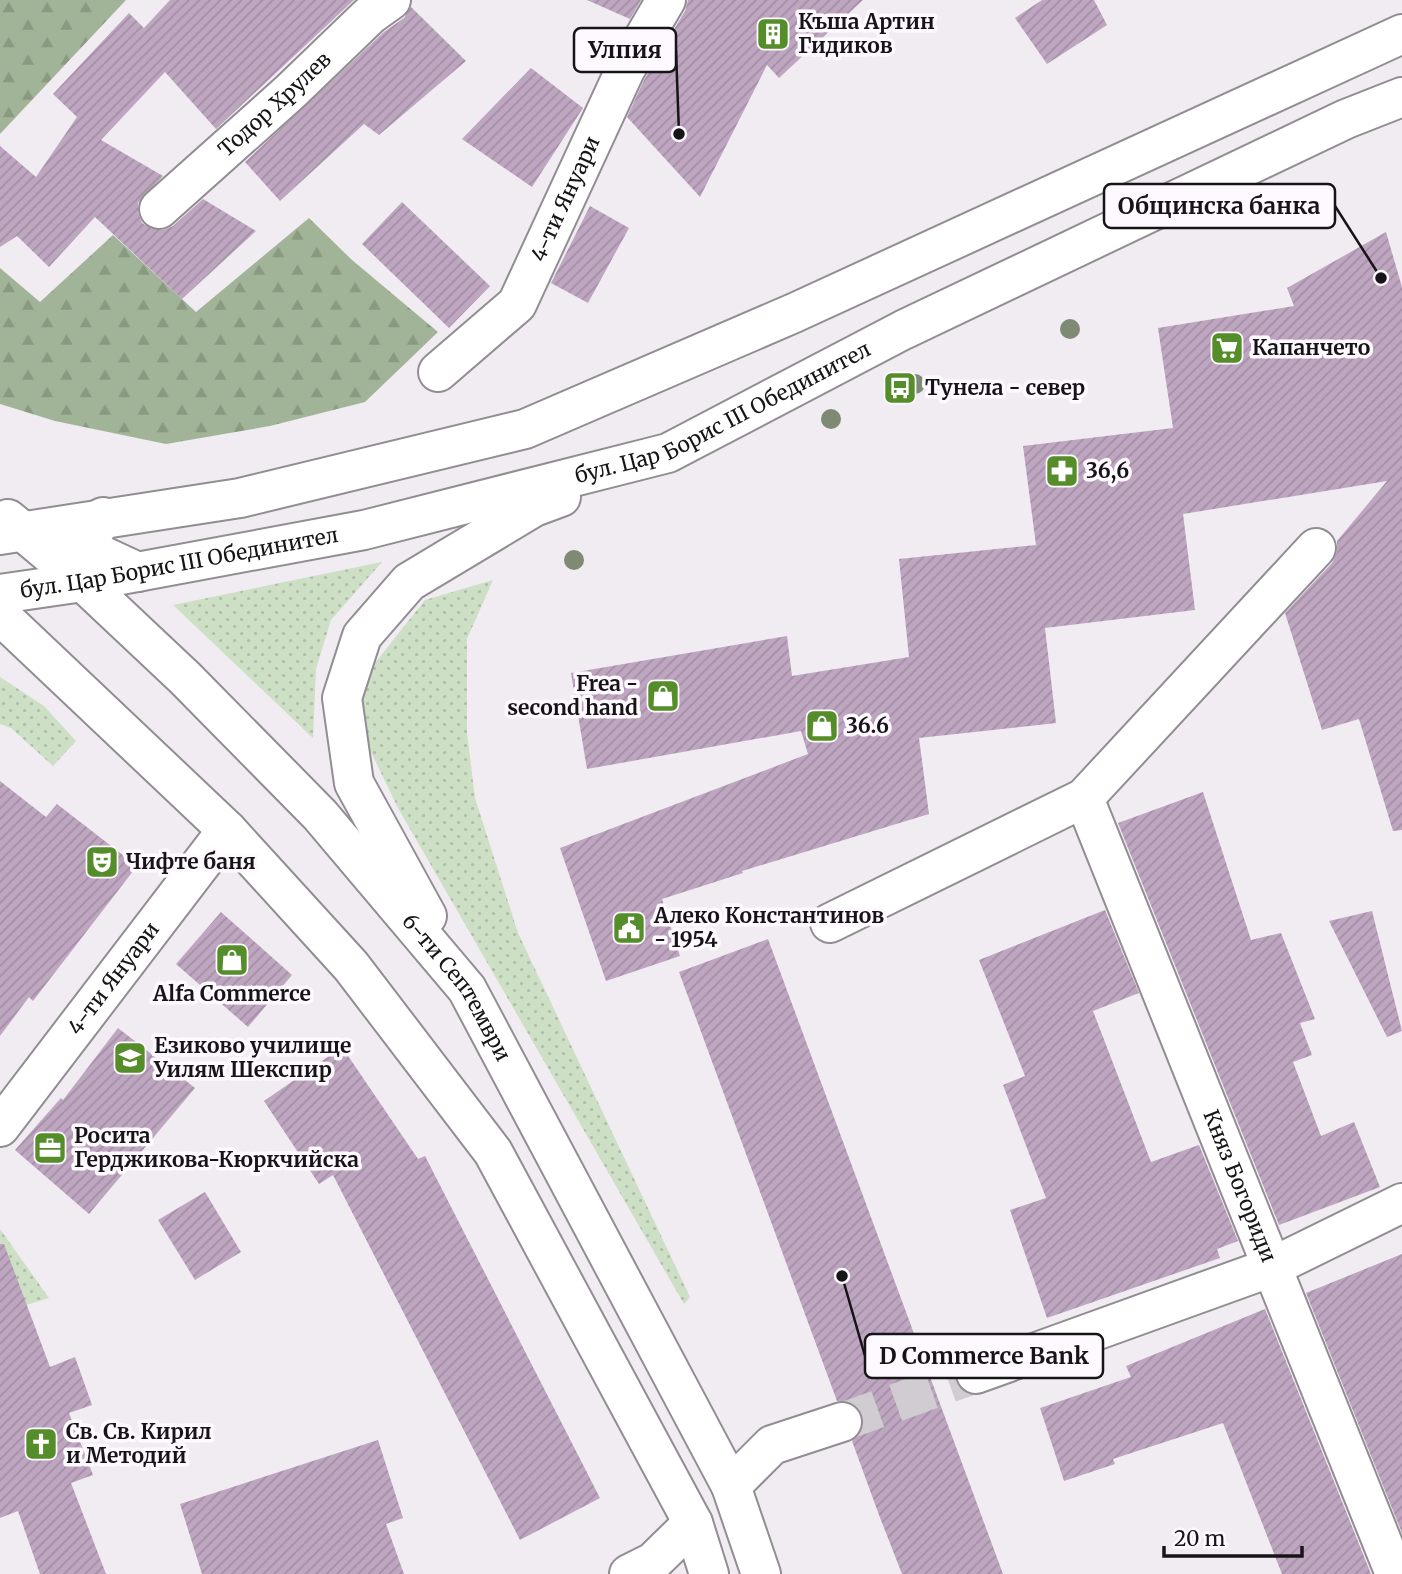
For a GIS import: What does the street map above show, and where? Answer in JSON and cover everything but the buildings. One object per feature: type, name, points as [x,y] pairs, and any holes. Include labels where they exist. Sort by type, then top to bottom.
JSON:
[{"type":"main road","name":"Тодор Хрулев","points":[[159,208],[290,92],[370,15],[391,0]]},
{"type":"main road","name":"4-ти Януари","points":[[438,372],[517,304],[625,70],[666,0]]},
{"type":"main road","points":[[7,526],[103,517],[240,498],[525,429],[794,313],[1402,34]]},
{"type":"main road","name":"бул. Цар Борис III Обединител","points":[[0,593],[83,582],[364,530],[668,453],[903,330],[1346,119],[1402,97]]},
{"type":"main road","points":[[1346,119],[1402,109]]},
{"type":"main road","points":[[467,989],[354,783],[342,698],[362,636],[409,582],[534,508],[668,453]]},
{"type":"main road","points":[[103,517],[84,547],[138,572]]},
{"type":"main road","name":"6-ти Септември","points":[[7,526],[83,582],[185,678],[320,815],[467,989],[731,1486],[761,1574]]},
{"type":"main road","points":[[830,923],[1084,799],[1316,548]]},
{"type":"main road","points":[[0,615],[227,830],[351,966],[493,1152],[693,1523],[709,1574]]},
{"type":"main road","name":"Княз Богориди","points":[[1084,799],[1395,1574]]},
{"type":"main road","name":"4-ти Януари","points":[[0,1127],[227,830]]},
{"type":"main road","points":[[976,1374],[1272,1267],[1402,1203]]},
{"type":"main road","points":[[731,1486],[772,1445],[842,1422]]},
{"type":"main road","points":[[629,1574],[653,1562],[693,1523]]},
{"type":"green space","points":[[0,0],[126,0],[0,134]]},
{"type":"green space","points":[[309,218],[352,260],[438,332],[365,402],[270,426],[166,444],[55,421],[0,404],[0,268],[40,302],[113,235],[196,312]]},
{"type":"green space","points":[[382,562],[331,620],[316,669],[313,738],[173,605]]},
{"type":"green space","points":[[493,580],[467,639],[467,733],[475,798],[518,933],[690,1297],[684,1304],[398,808],[359,727],[367,673],[425,600]]},
{"type":"green space","points":[[0,677],[44,706],[76,741],[53,766],[11,728],[0,724]]},
{"type":"green space","points":[[0,1229],[49,1298],[0,1313]]},
{"type":"tunnel","points":[[842,1422],[976,1374]]},
{"type":"place","name":"Къша Артин Гидиков","points":[[773,34]]},
{"type":"place","name":"Улпия","points":[[679,134]]},
{"type":"place","name":"Общинска банка","points":[[1381,278]]},
{"type":"place","name":"Капанчето","points":[[1227,348]]},
{"type":"place","name":"Тунела - север","points":[[900,388]]},
{"type":"place","name":"36,6","points":[[1062,471]]},
{"type":"place","name":"Frea - second hand","points":[[663,696]]},
{"type":"place","name":"36.6","points":[[822,726]]},
{"type":"place","name":"Чифте баня","points":[[102,862]]},
{"type":"place","name":"Алеко Константинов - 1954","points":[[629,928]]},
{"type":"place","name":"Alfa Commerce","points":[[232,960]]},
{"type":"place","name":"Езиково училище Уилям Шекспир","points":[[130,1058]]},
{"type":"place","name":"Росита Герджикова-Кюркчийска","points":[[50,1148]]},
{"type":"place","name":"D Commerce Bank","points":[[842,1276]]},
{"type":"place","name":"Св. Св. Кирил и Методий","points":[[41,1444]]}]
